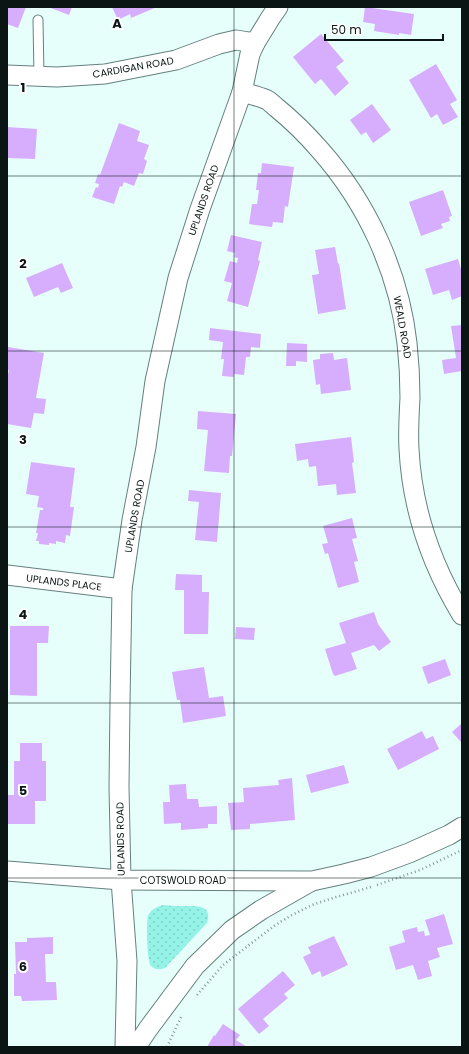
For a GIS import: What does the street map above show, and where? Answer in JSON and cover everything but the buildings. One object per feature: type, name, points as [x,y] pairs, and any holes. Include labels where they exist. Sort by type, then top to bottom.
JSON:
[{"type":"street","name":"UPLANDS ROAD","points":[[125,1047],[127,961],[121,880],[119,787],[122,589],[132,520],[146,447],[155,382],[178,278],[200,208],[242,92],[250,54],[270,17],[278,7]]},
{"type":"street","name":"CARDIGAN ROAD","points":[[7,75],[57,77],[105,74],[176,60],[219,44],[236,40],[255,43]]},
{"type":"street","name":"WEALD ROAD","points":[[242,92],[266,99],[310,138],[347,184],[376,234],[396,288],[407,342],[410,376],[409,449],[415,500],[429,549],[442,579],[462,615]]},
{"type":"street","name":"UPLANDS PLACE","points":[[7,575],[122,589]]},
{"type":"street","name":"COTSWOLD ROAD","points":[[7,871],[121,880],[312,881],[371,867],[409,854],[450,835],[462,827]]},
{"type":"street","name":"COTSWOLD ROAD","points":[[136,1047],[148,1028],[195,966],[232,930],[261,910],[312,881]]},
{"type":"lane","points":[[38,20],[39,76]]},
{"type":"path","points":[[194,998],[224,965],[274,926]]},
{"type":"path","points":[[167,1047],[184,1010]]},
{"type":"shaded area","points":[[163,905],[194,906],[203,908],[208,913],[208,917],[207,923],[165,968],[158,969],[151,966],[150,963],[147,941],[147,920],[152,910]]}]
